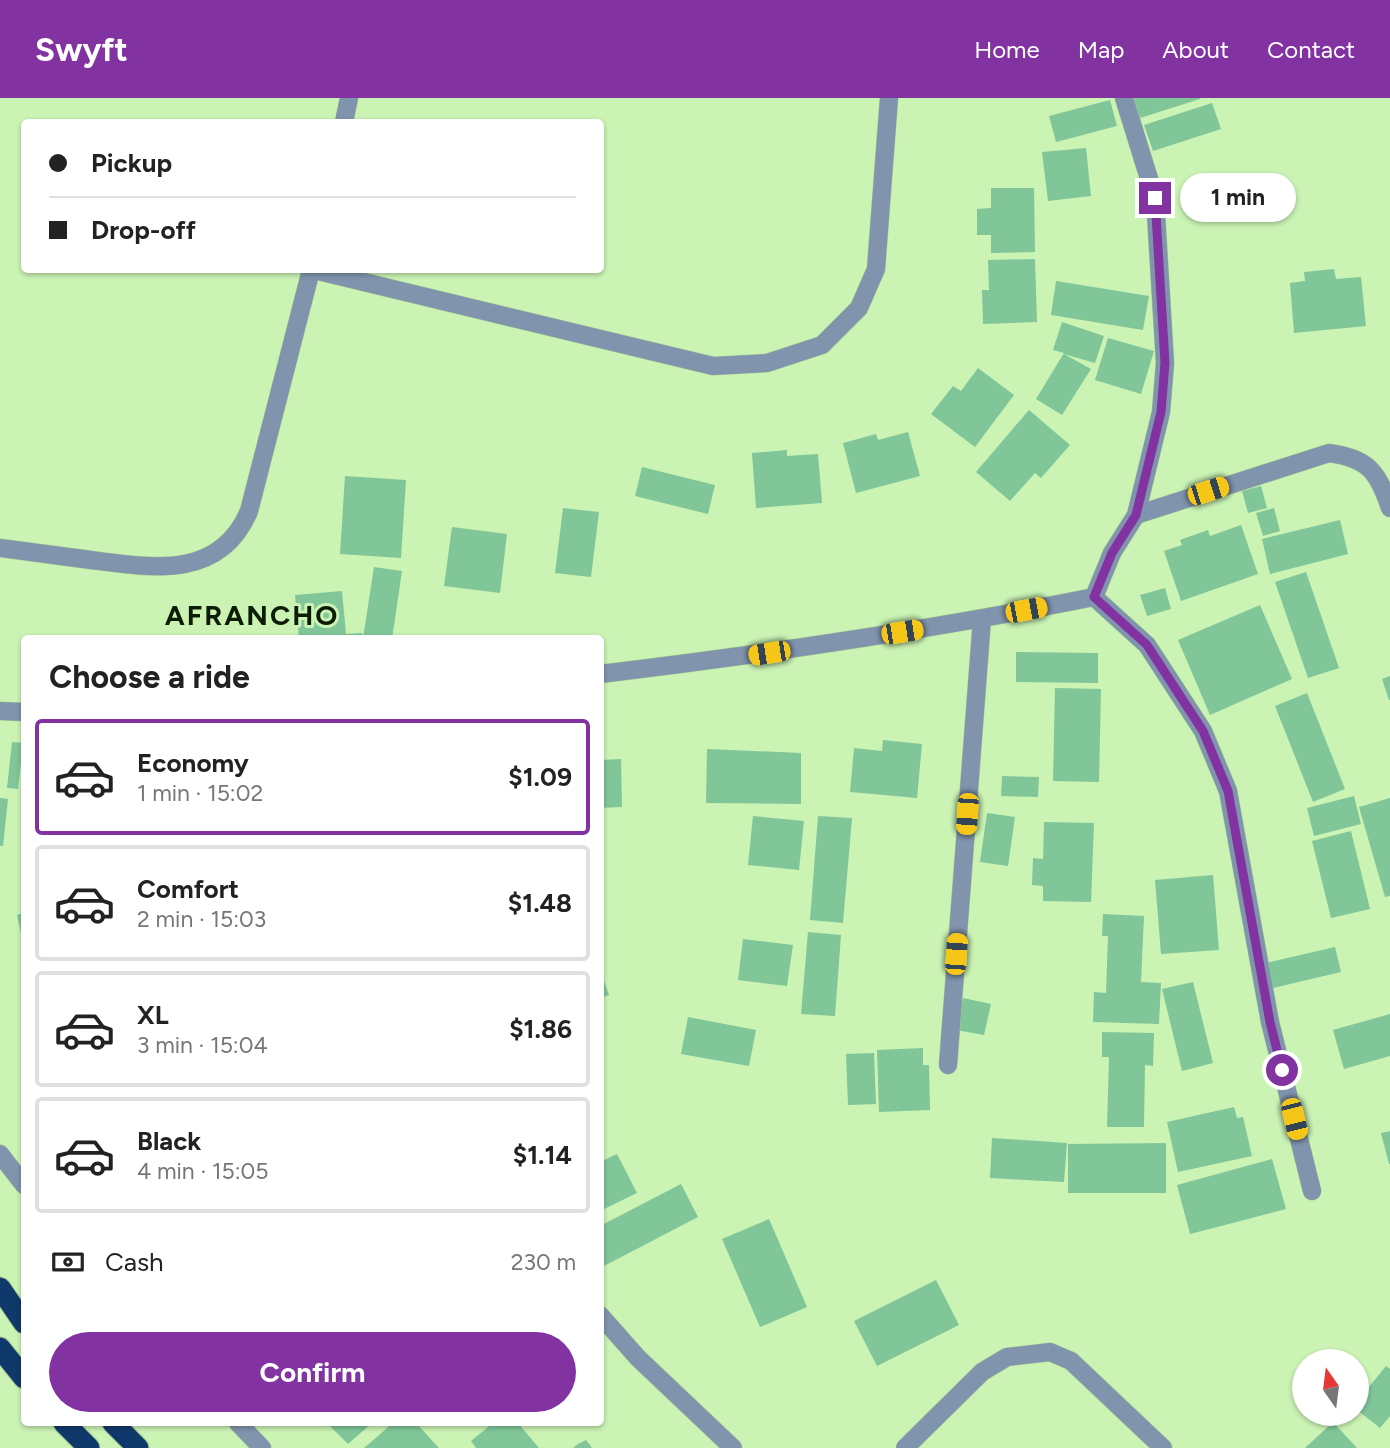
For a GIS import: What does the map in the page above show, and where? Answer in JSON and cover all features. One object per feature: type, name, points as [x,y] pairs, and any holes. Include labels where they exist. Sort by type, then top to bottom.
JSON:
[{"type":"highway","points":[[0,1288],[21,1319]]},
{"type":"highway","points":[[0,1348],[21,1374]]},
{"type":"highway","points":[[67,1426],[89,1448]]},
{"type":"highway","points":[[116,1426],[138,1448]]},
{"type":"street","points":[[345,119],[349,98]]},
{"type":"street","points":[[326,273],[713,366],[768,363],[822,345],[859,308],[876,269],[889,98]]},
{"type":"street","points":[[1094,597],[1112,553],[1136,515],[1161,412],[1165,363],[1155,198],[1124,98]]},
{"type":"street","points":[[0,548],[155,568],[195,562],[225,547],[240,532],[249,511],[312,273]]},
{"type":"street","points":[[1136,515],[1329,453],[1353,456],[1368,466],[1382,485],[1390,508]]},
{"type":"street","points":[[604,674],[743,657],[982,619],[1094,597]]},
{"type":"street","points":[[1094,597],[1147,645],[1203,731],[1228,791],[1270,1022],[1312,1191]]},
{"type":"street","points":[[948,1065],[982,619]]},
{"type":"street","points":[[0,711],[21,712]]},
{"type":"street","points":[[0,1154],[21,1181]]},
{"type":"street","points":[[604,1320],[638,1358],[733,1448]]},
{"type":"street","points":[[905,1448],[982,1372],[1007,1357],[1050,1352],[1070,1361],[1163,1448]]},
{"type":"street","points":[[241,1426],[262,1448]]},
{"type":"building","points":[[1133,98],[1200,98],[1200,99],[1140,118]]},
{"type":"building","points":[[1110,100],[1117,126],[1056,142],[1049,116]]},
{"type":"building","points":[[1212,103],[1221,129],[1153,151],[1144,125]]},
{"type":"building","points":[[1086,148],[1091,196],[1048,201],[1042,152]]},
{"type":"building","points":[[991,188],[1034,188],[1035,252],[991,253],[991,235],[977,235],[977,209],[991,208]]},
{"type":"building","points":[[1035,259],[1037,322],[983,324],[982,290],[989,290],[988,260]]},
{"type":"building","points":[[1334,269],[1336,279],[1361,277],[1366,326],[1294,333],[1290,283],[1305,281],[1304,272]]},
{"type":"building","points":[[1056,281],[1149,296],[1143,330],[1051,315]]},
{"type":"building","points":[[1062,322],[1104,336],[1095,363],[1064,354],[1091,369],[1062,415],[1036,399],[1064,353],[1053,350]]},
{"type":"building","points":[[1108,338],[1154,351],[1141,394],[1095,380]]},
{"type":"building","points":[[978,368],[1014,395],[975,447],[931,414],[953,386],[961,391]]},
{"type":"building","points":[[1029,410],[1070,445],[1041,478],[1035,473],[1010,501],[976,472]]},
{"type":"building","points":[[908,432],[920,476],[856,493],[843,443],[876,434],[878,440]]},
{"type":"building","points":[[787,450],[787,456],[818,454],[822,503],[756,508],[752,453]]},
{"type":"building","points":[[642,467],[715,485],[708,514],[635,496]]},
{"type":"building","points":[[345,476],[406,480],[401,558],[340,554]]},
{"type":"building","points":[[1261,486],[1267,508],[1248,513],[1242,491]]},
{"type":"building","points":[[563,508],[599,512],[591,577],[555,573]]},
{"type":"building","points":[[1274,508],[1280,531],[1263,536],[1256,513]]},
{"type":"building","points":[[1340,520],[1348,554],[1270,574],[1262,539]]},
{"type":"building","points":[[1241,525],[1258,574],[1181,601],[1164,551],[1182,545],[1180,540],[1208,530],[1210,536]]},
{"type":"building","points":[[452,527],[507,534],[500,593],[444,586]]},
{"type":"building","points":[[374,567],[402,571],[393,635],[363,635]]},
{"type":"building","points":[[1306,572],[1339,668],[1308,678],[1275,582]]},
{"type":"building","points":[[1165,588],[1171,609],[1147,616],[1140,595]]},
{"type":"building","points":[[342,591],[346,634],[362,635],[299,635],[295,595]]},
{"type":"building","points":[[1260,605],[1292,679],[1210,715],[1178,640]]},
{"type":"building","points":[[1016,652],[1098,653],[1098,683],[1016,682]]},
{"type":"building","points":[[1390,676],[1390,700],[1389,700],[1382,679]]},
{"type":"building","points":[[1055,688],[1101,689],[1099,782],[1053,781]]},
{"type":"building","points":[[1307,693],[1345,789],[1313,802],[1275,706]]},
{"type":"building","points":[[883,740],[922,744],[917,798],[850,792],[854,748],[882,751]]},
{"type":"building","points":[[12,742],[21,743],[18,789],[7,788]]},
{"type":"building","points":[[707,749],[801,753],[801,804],[706,803]]},
{"type":"building","points":[[621,759],[622,807],[604,808],[604,760]]},
{"type":"building","points":[[1002,776],[1039,777],[1038,797],[1001,796]]},
{"type":"building","points":[[1354,796],[1361,824],[1314,836],[1307,808]]},
{"type":"building","points":[[0,798],[8,799],[3,846],[0,846]]},
{"type":"building","points":[[1390,798],[1390,896],[1385,897],[1359,807]]},
{"type":"building","points":[[987,813],[1015,817],[1008,866],[980,862]]},
{"type":"building","points":[[753,816],[804,821],[799,870],[748,865]]},
{"type":"building","points":[[818,816],[852,818],[843,923],[810,920]]},
{"type":"building","points":[[1044,822],[1094,823],[1091,902],[1043,901],[1043,886],[1032,885],[1033,858],[1043,859]]},
{"type":"building","points":[[1351,831],[1370,909],[1331,918],[1312,841]]},
{"type":"building","points":[[1213,875],[1219,950],[1161,954],[1155,880]]},
{"type":"building","points":[[21,914],[21,933],[17,915]]},
{"type":"building","points":[[1103,914],[1144,916],[1141,982],[1161,983],[1159,1024],[1093,1022],[1094,992],[1106,993],[1108,936],[1102,936]]},
{"type":"building","points":[[808,932],[841,935],[835,1016],[801,1014]]},
{"type":"building","points":[[743,939],[793,945],[787,986],[738,980]]},
{"type":"building","points":[[1335,947],[1341,972],[1273,988],[1266,963]]},
{"type":"building","points":[[604,981],[609,995],[604,997]]},
{"type":"building","points":[[1193,982],[1213,1063],[1182,1071],[1162,989]]},
{"type":"building","points":[[963,998],[991,1004],[984,1035],[956,1030]]},
{"type":"building","points":[[1390,1014],[1390,1056],[1344,1069],[1333,1030]]},
{"type":"building","points":[[688,1017],[756,1030],[749,1066],[681,1054]]},
{"type":"building","points":[[1102,1032],[1154,1033],[1153,1066],[1145,1065],[1144,1127],[1107,1127],[1109,1057],[1102,1057]]},
{"type":"building","points":[[923,1048],[923,1065],[929,1065],[930,1110],[879,1112],[877,1050]]},
{"type":"building","points":[[874,1053],[876,1104],[848,1105],[846,1054]]},
{"type":"building","points":[[1234,1107],[1237,1118],[1243,1117],[1252,1156],[1178,1172],[1167,1122]]},
{"type":"building","points":[[1390,1131],[1390,1164],[1389,1164],[1381,1133]]},
{"type":"building","points":[[992,1138],[1067,1143],[1064,1182],[990,1178]]},
{"type":"building","points":[[1166,1143],[1166,1193],[1068,1193],[1068,1144]]},
{"type":"building","points":[[617,1154],[637,1193],[604,1209],[604,1160]]},
{"type":"building","points":[[1272,1159],[1286,1209],[1190,1234],[1177,1185]]},
{"type":"building","points":[[681,1184],[698,1217],[604,1266],[604,1224]]},
{"type":"building","points":[[769,1219],[807,1307],[760,1327],[722,1239]]},
{"type":"building","points":[[936,1280],[959,1325],[877,1366],[854,1321]]},
{"type":"building","points":[[1386,1366],[1390,1369],[1390,1416],[1380,1428],[1369,1419],[1369,1387]]},
{"type":"building","points":[[330,1426],[369,1426],[348,1444]]},
{"type":"building","points":[[390,1426],[419,1426],[439,1448],[364,1448]]},
{"type":"building","points":[[489,1426],[521,1426],[539,1448],[476,1448],[471,1441]]},
{"type":"building","points":[[1329,1426],[1337,1426],[1357,1448],[1305,1448]]},
{"type":"building","points":[[586,1440],[592,1448],[573,1448],[578,1444]]},
{"type":"district","name":"AFRANCHO","points":[[252,615]]},
{"type":"route","points":[[1155,198],[1164,324],[1165,363],[1161,412],[1136,515],[1112,553],[1094,597],[1147,645],[1203,731],[1228,791],[1270,1022],[1282,1070]]}]
